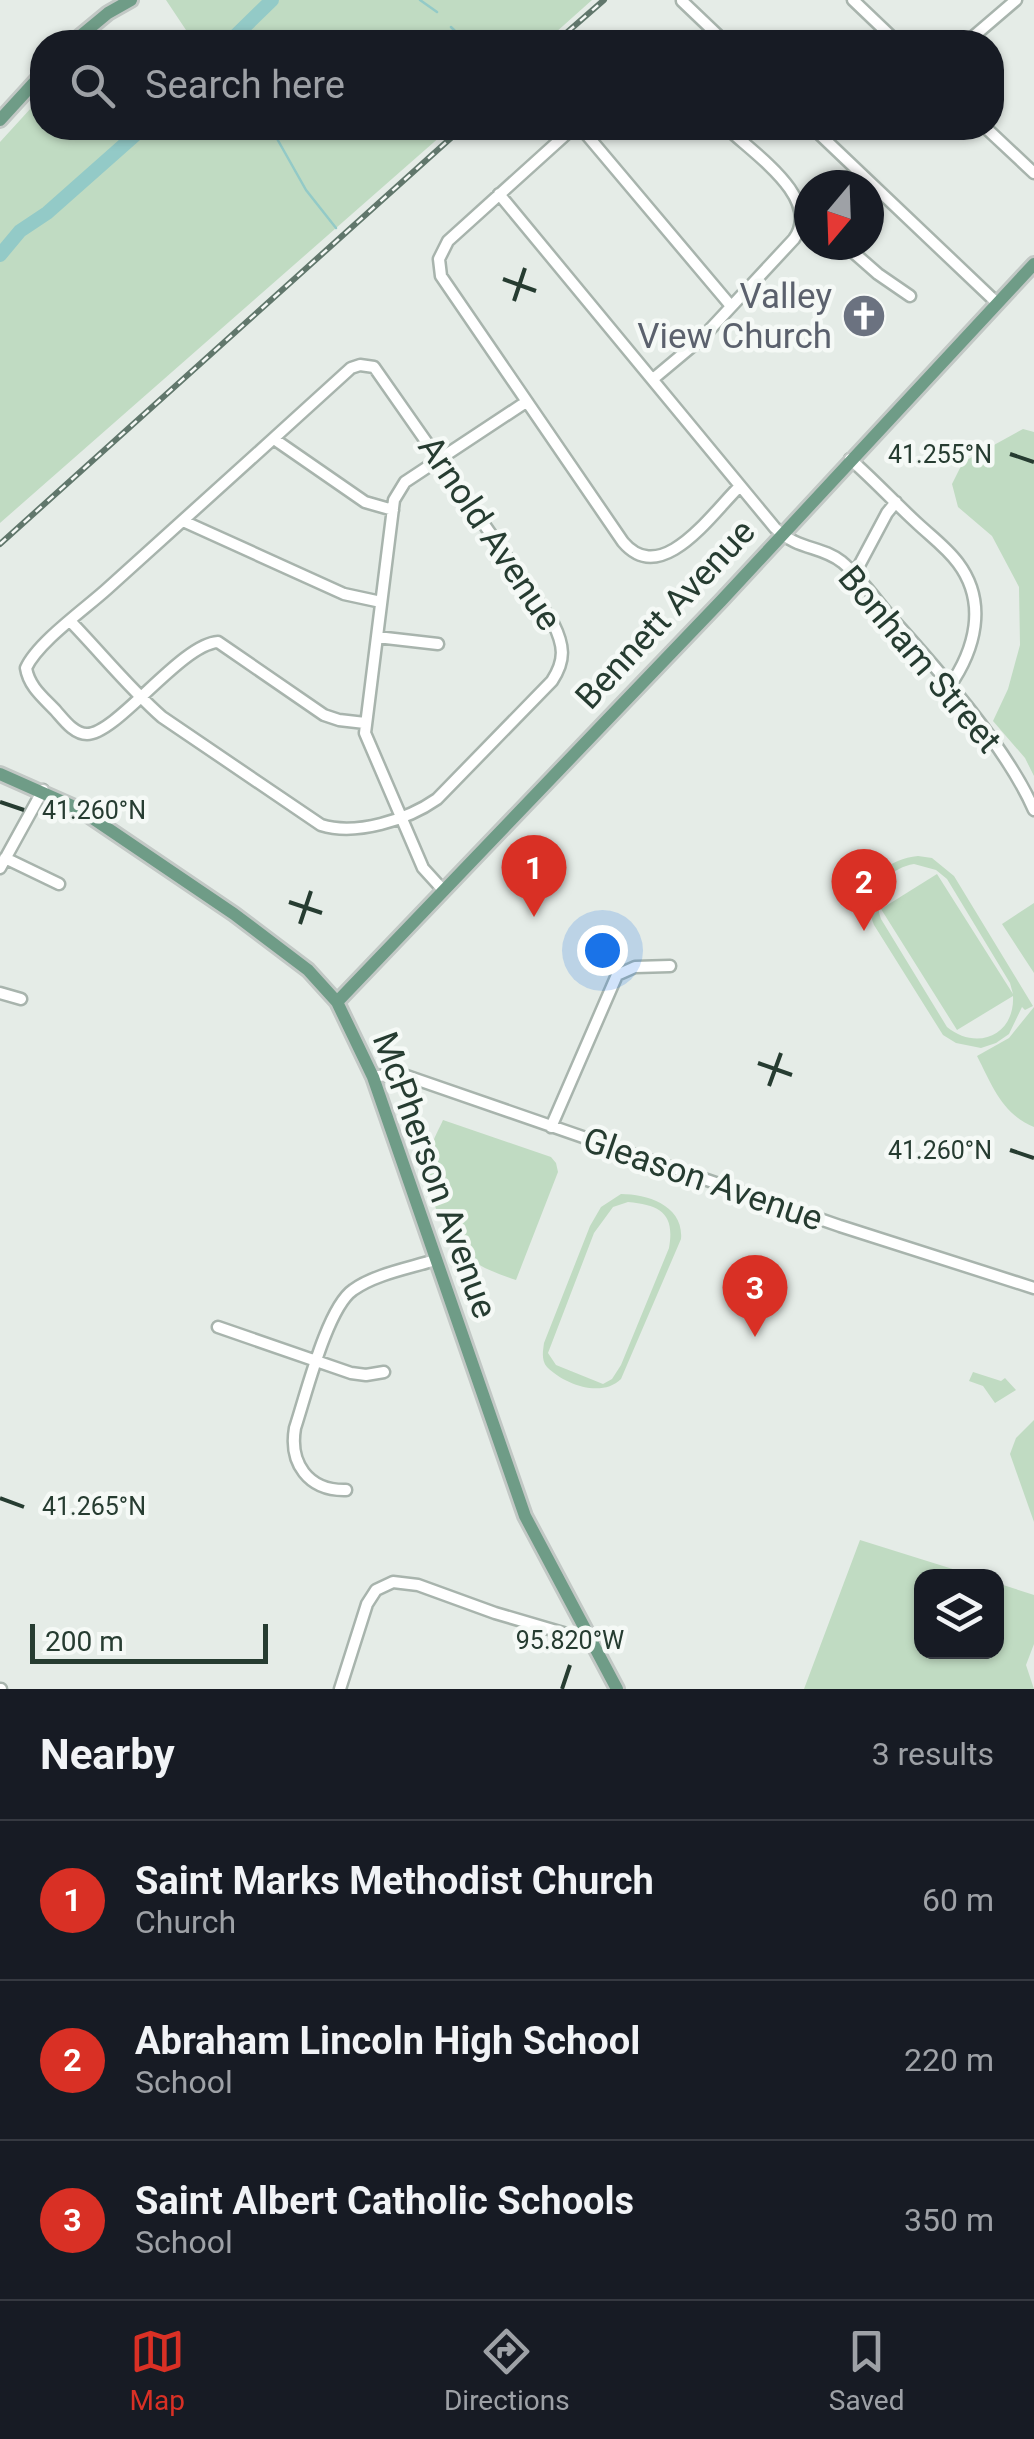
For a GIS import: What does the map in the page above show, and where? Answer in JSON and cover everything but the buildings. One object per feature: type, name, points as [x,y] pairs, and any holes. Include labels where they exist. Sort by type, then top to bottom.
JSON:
[{"type":"main road","points":[[86,30],[131,0]]},
{"type":"main road","points":[[0,120],[30,87]]},
{"type":"main road","name":"Bennett Avenue","points":[[337,1002],[1034,264]]},
{"type":"main road","name":"McPherson Avenue","points":[[0,774],[79,809],[276,944],[320,981],[337,1002],[373,1077],[525,1516],[617,1689]]},
{"type":"street","points":[[981,30],[1016,0]]},
{"type":"street","points":[[682,1],[712,30]]},
{"type":"street","points":[[859,2],[886,30]]},
{"type":"street","points":[[560,140],[448,241],[439,266],[445,284],[623,542],[643,557],[672,554],[740,486]]},
{"type":"street","points":[[591,140],[731,306]]},
{"type":"street","points":[[740,140],[794,192]]},
{"type":"street","points":[[826,140],[998,303]]},
{"type":"street","points":[[999,140],[1034,174]]},
{"type":"street","points":[[499,194],[782,534]]},
{"type":"street","points":[[652,379],[702,338],[794,240]]},
{"type":"street","points":[[864,260],[910,296]]},
{"type":"street","name":"Arnold Avenue","points":[[366,364],[382,375],[553,623],[562,642],[563,654],[552,681],[438,799],[416,812],[347,830],[320,825],[175,727],[71,622],[274,438],[352,368],[366,364]]},
{"type":"street","points":[[443,890],[423,868],[369,745],[366,724],[393,510],[402,485],[526,402]]},
{"type":"street","points":[[274,438],[365,502],[393,510]]},
{"type":"street","points":[[850,459],[958,563],[970,587],[975,606],[974,634],[965,665],[950,687]]},
{"type":"street","points":[[854,575],[886,512],[896,502]]},
{"type":"street","points":[[182,521],[344,594],[381,602]]},
{"type":"street","name":"Bonham Street","points":[[782,534],[801,546],[836,558],[854,575],[950,687],[1008,763],[1034,810]]},
{"type":"street","points":[[71,622],[26,668],[29,682],[77,732],[90,734],[100,730],[204,644],[218,642],[324,715],[366,724]]},
{"type":"street","points":[[376,637],[438,644]]},
{"type":"street","points":[[43,790],[2,863],[59,884]]},
{"type":"street","points":[[551,1127],[617,976],[635,967],[670,966]]},
{"type":"street","points":[[0,993],[21,999]]},
{"type":"street","name":"Gleason Avenue","points":[[373,1077],[398,1073],[928,1256],[1034,1288]]},
{"type":"street","points":[[346,1490],[329,1489],[306,1478],[294,1452],[295,1428],[335,1312],[349,1293],[366,1283],[436,1260]]},
{"type":"street","points":[[218,1327],[358,1374],[384,1372]]},
{"type":"street","points":[[340,1689],[367,1604],[376,1590],[393,1582],[418,1585],[494,1614],[570,1635],[586,1631]]},
{"type":"green space","points":[[166,0],[592,0],[558,30],[186,30]]},
{"type":"green space","points":[[30,109],[30,140],[436,140],[0,523],[0,142]]},
{"type":"green space","points":[[1023,429],[1034,432],[1034,776],[1025,758],[993,721],[1008,689],[1020,645],[1019,587],[992,536],[958,507],[952,484],[963,462]]},
{"type":"green space","points":[[932,858],[954,876],[1033,1006],[1025,1010],[1022,1007],[1009,1034],[996,1043],[981,1048],[956,1043],[943,1035],[874,925],[871,888],[883,870],[905,859]],"holes":[[[914,864],[936,870],[947,879],[1013,994],[937,874],[881,909],[957,1030],[1013,996],[1008,1021],[992,1036],[970,1038],[947,1027],[881,919],[878,900],[889,876]]]},
{"type":"green space","points":[[1034,903],[1034,973],[1002,924]]},
{"type":"green space","points":[[1034,1007],[1034,1127],[1006,1106],[977,1056],[1009,1038]]},
{"type":"green space","points":[[443,1120],[551,1157],[556,1163],[558,1172],[516,1280],[467,1256],[439,1217],[428,1175],[433,1142]]},
{"type":"green space","points":[[621,1194],[653,1200],[677,1218],[681,1239],[621,1379],[604,1388],[594,1388],[573,1384],[555,1373],[545,1364],[543,1352],[590,1226],[601,1207]],"holes":[[[639,1203],[663,1213],[670,1227],[669,1248],[621,1365],[612,1379],[603,1384],[556,1365],[548,1353],[594,1233],[613,1207]]]},
{"type":"green space","points":[[973,1372],[1001,1381],[1005,1378],[1016,1390],[995,1403],[983,1386],[969,1381]]},
{"type":"green space","points":[[1034,1420],[1034,1522],[1010,1454],[1016,1438]]},
{"type":"green space","points":[[860,1540],[953,1569],[914,1569],[914,1659],[1004,1659],[1004,1585],[1034,1595],[1034,1644],[1026,1665],[1034,1689],[804,1689]]},
{"type":"waterway","points":[[241,30],[272,0]]},
{"type":"waterway","points":[[420,0],[437,12]]},
{"type":"waterway","points":[[451,27],[454,30]]},
{"type":"waterway","points":[[0,255],[20,231],[47,213],[129,140]]},
{"type":"waterway","points":[[278,140],[306,190],[336,228]]},
{"type":"railway","points":[[570,30],[604,0]]},
{"type":"railway","points":[[0,544],[449,140]]},
{"type":"place","name":"Valley View Church","points":[[864,316]]},
{"type":"place","name":"Saint Marks Methodist Church","points":[[534,917]]},
{"type":"place","name":"Abraham Lincoln High School","points":[[864,931]]},
{"type":"place","name":"Saint Albert Catholic Schools","points":[[755,1337]]}]
